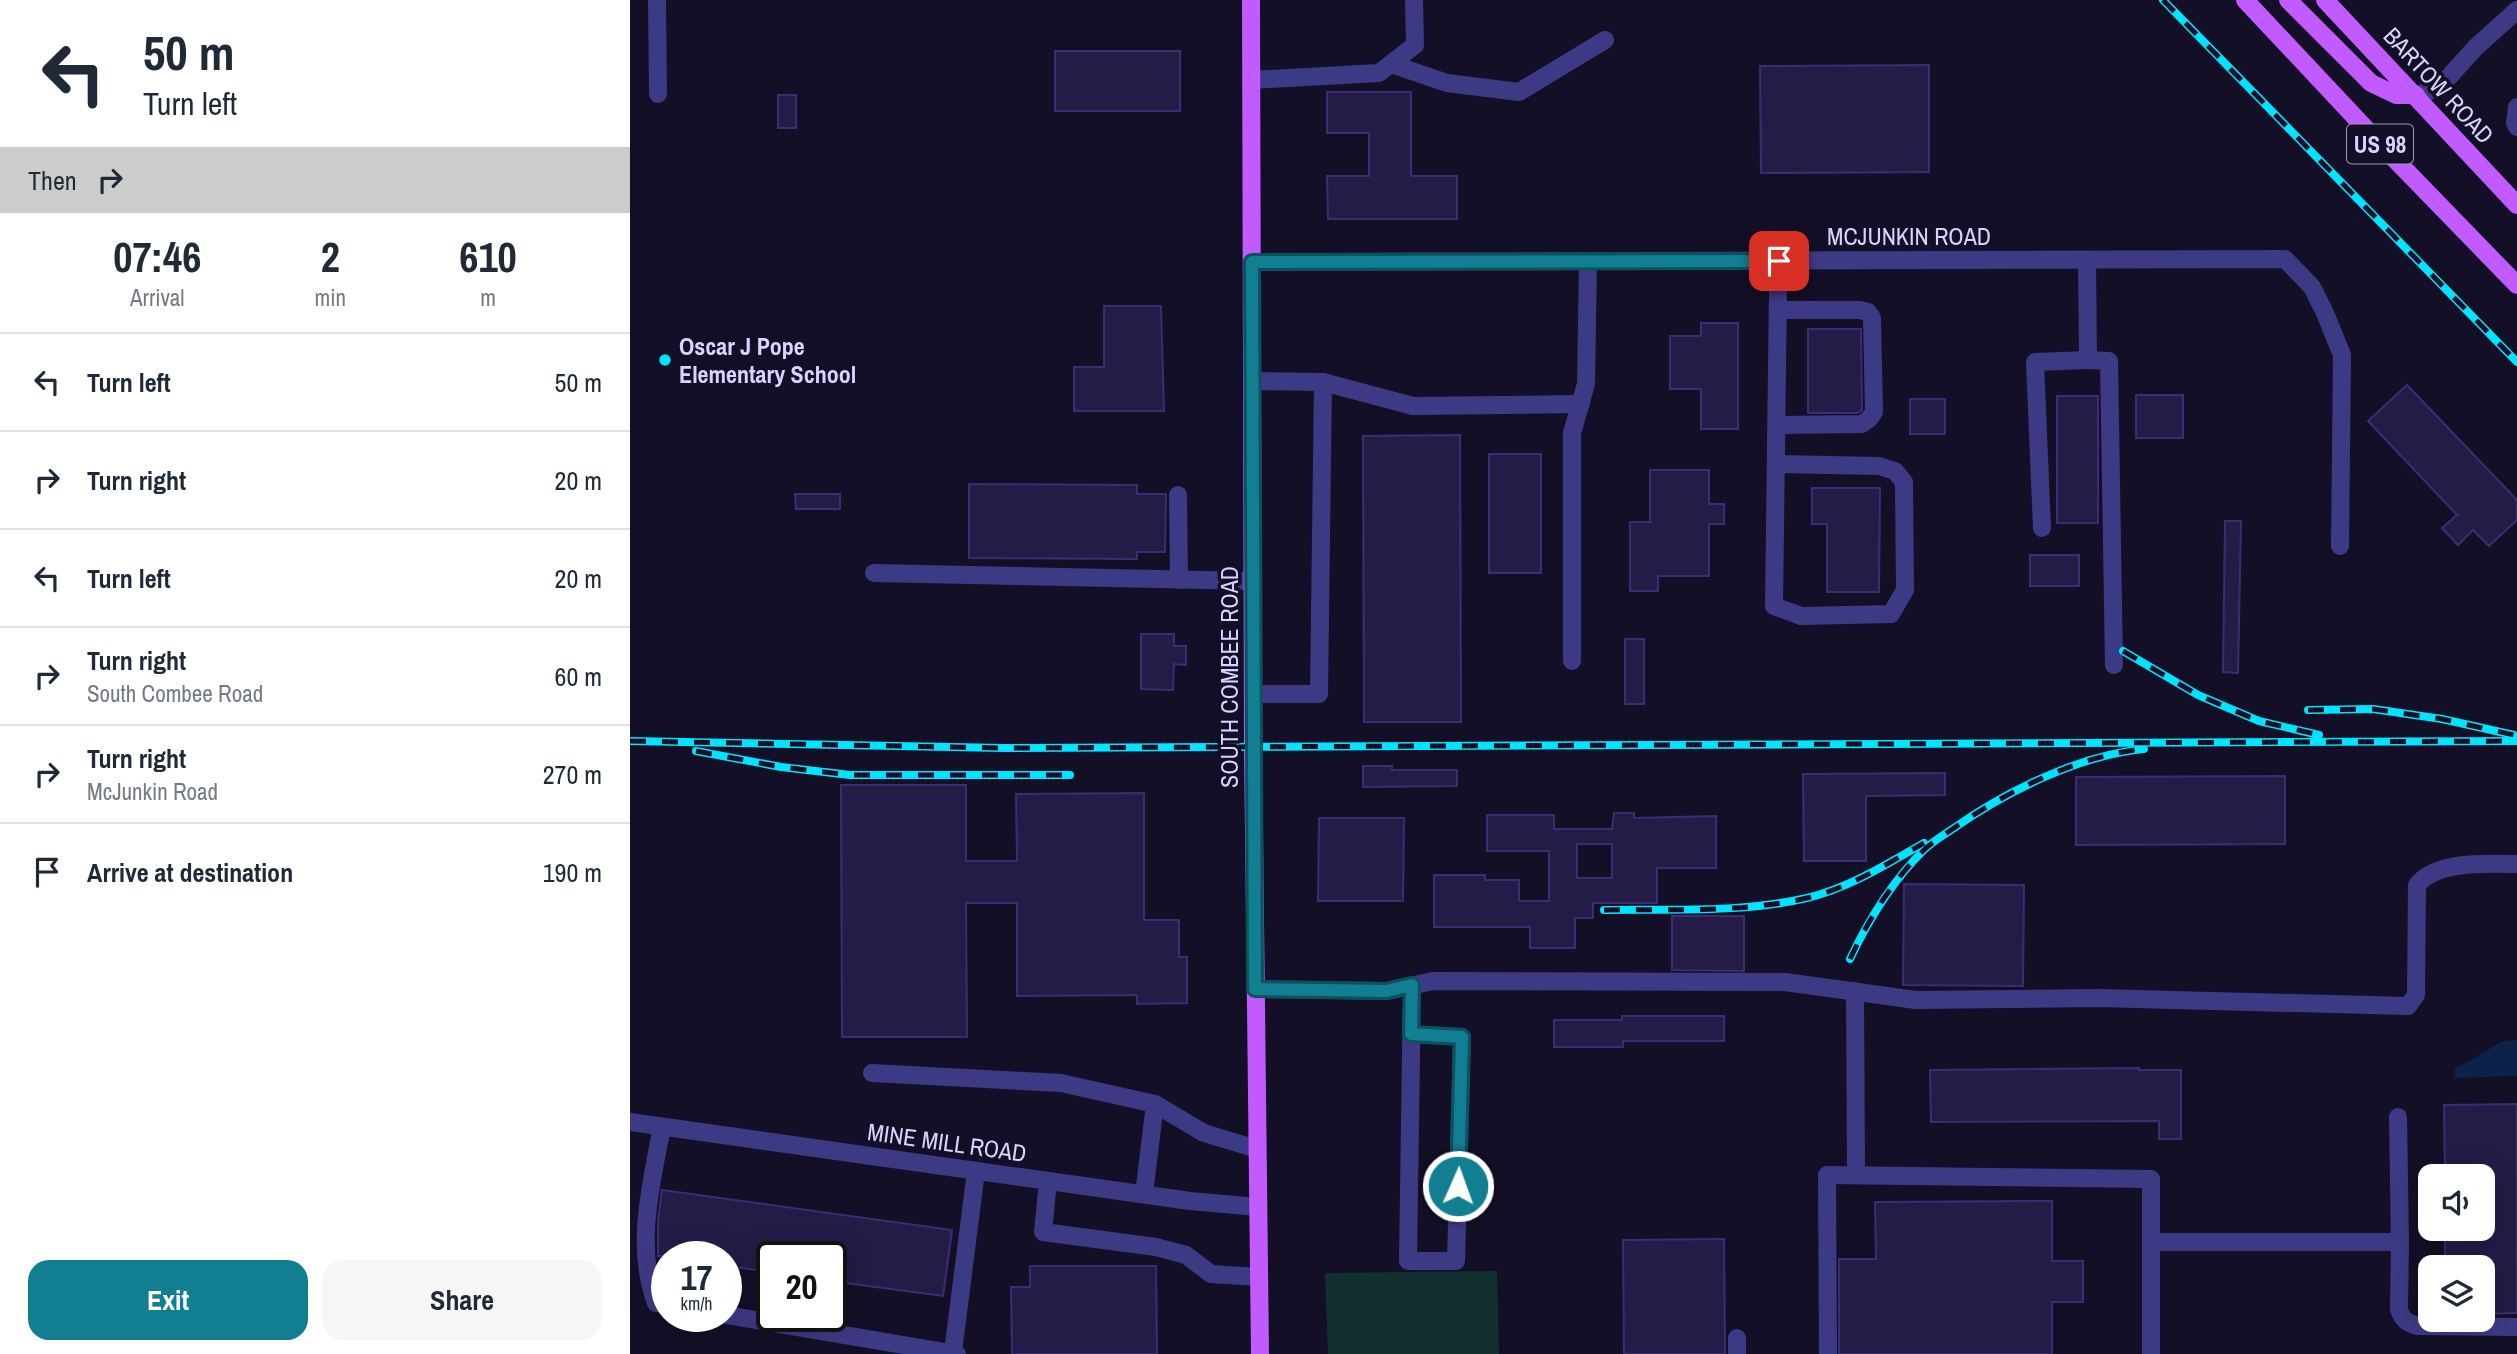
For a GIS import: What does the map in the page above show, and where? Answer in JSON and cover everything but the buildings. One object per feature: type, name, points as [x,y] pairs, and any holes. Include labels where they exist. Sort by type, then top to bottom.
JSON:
[{"type":"main road","name":"SOUTH COMBEE ROAD","points":[[1251,0],[1253,694],[1260,1354]]},
{"type":"main road","name":"US 98","points":[[2245,0],[2517,285]]},
{"type":"main road","points":[[2288,0],[2371,83],[2396,95],[2416,95]]},
{"type":"main road","name":"BARTOW ROAD","points":[[2325,0],[2517,205]]},
{"type":"street","points":[[657,0],[658,94]]},
{"type":"street","points":[[1251,80],[1379,73],[1415,45],[1414,0]]},
{"type":"street","points":[[2416,95],[2439,88],[2475,48],[2517,10]]},
{"type":"street","points":[[1391,64],[1447,83],[1519,92],[1605,40]]},
{"type":"street","points":[[2517,107],[2517,127]]},
{"type":"street","name":"MCJUNKIN ROAD","points":[[1252,262],[2285,259],[2312,288],[2342,355],[2340,546]]},
{"type":"street","points":[[2087,260],[2088,360]]},
{"type":"street","points":[[1572,661],[1572,433],[1586,383],[1588,261]]},
{"type":"street","points":[[1776,464],[1879,466],[1895,471],[1904,482],[1905,590],[1891,614],[1801,616],[1774,606],[1776,464],[1777,425],[1779,261]]},
{"type":"street","points":[[1777,425],[1862,424],[1874,412],[1872,318],[1868,312],[1778,310]]},
{"type":"street","points":[[2042,528],[2035,362],[2109,361],[2114,665]]},
{"type":"street","points":[[1252,381],[1323,382],[1413,406],[1580,404]]},
{"type":"street","points":[[1253,694],[1319,694],[1323,382]]},
{"type":"street","points":[[1178,495],[1179,580]]},
{"type":"street","points":[[874,573],[1253,581]]},
{"type":"street","points":[[1255,989],[1387,991],[1433,981],[1785,982],[1916,1000],[2099,998],[2408,1006],[2416,995],[2417,885],[2426,874],[2466,864],[2517,864]]},
{"type":"street","points":[[1411,1034],[1462,1037],[1456,1261],[1408,1261],[1411,1034],[1412,985]]},
{"type":"street","points":[[1855,991],[1856,1175]]},
{"type":"street","points":[[872,1073],[1061,1083],[1156,1104],[1204,1133],[1257,1149]]},
{"type":"street","points":[[1144,1194],[1156,1104]]},
{"type":"street","points":[[2398,1117],[2399,1308],[2402,1318],[2409,1324],[2418,1326],[2517,1326]]},
{"type":"street","name":"MINE MILL ROAD","points":[[630,1122],[1144,1194],[1258,1207]]},
{"type":"street","points":[[651,1289],[644,1251],[662,1127]]},
{"type":"street","points":[[742,1317],[955,1353],[976,1171]]},
{"type":"street","points":[[1828,1354],[1827,1175],[2151,1179],[2151,1354]]},
{"type":"street","points":[[1048,1181],[1043,1232],[1156,1247],[1186,1255],[1211,1274],[1259,1277]]},
{"type":"street","points":[[2151,1242],[2400,1242]]},
{"type":"green space","points":[[1497,1271],[1499,1354],[1328,1354],[1325,1273]]},
{"type":"water","points":[[2517,1040],[2517,1076],[2454,1078],[2455,1069],[2503,1041]]},
{"type":"railway","points":[[2163,0],[2517,362]]},
{"type":"railway","points":[[2123,651],[2198,695],[2259,721],[2319,735]]},
{"type":"railway","points":[[2308,710],[2373,709],[2442,719],[2514,735]]},
{"type":"railway","points":[[630,741],[1004,748],[2517,741]]},
{"type":"railway","points":[[1850,959],[1873,915],[1892,888],[1912,862],[1935,841],[1997,801],[2045,777],[2095,759],[2144,749]]},
{"type":"railway","points":[[696,751],[781,767],[850,775],[1070,775]]},
{"type":"railway","points":[[1604,910],[1731,908],[1807,898],[1853,882],[1924,843]]},
{"type":"place","name":"Oscar J Pope Elementary School","points":[[665,360]]},
{"type":"route","points":[[1458,1186],[1462,1037],[1411,1034],[1412,985],[1387,991],[1255,989],[1252,262],[1779,261]]}]
